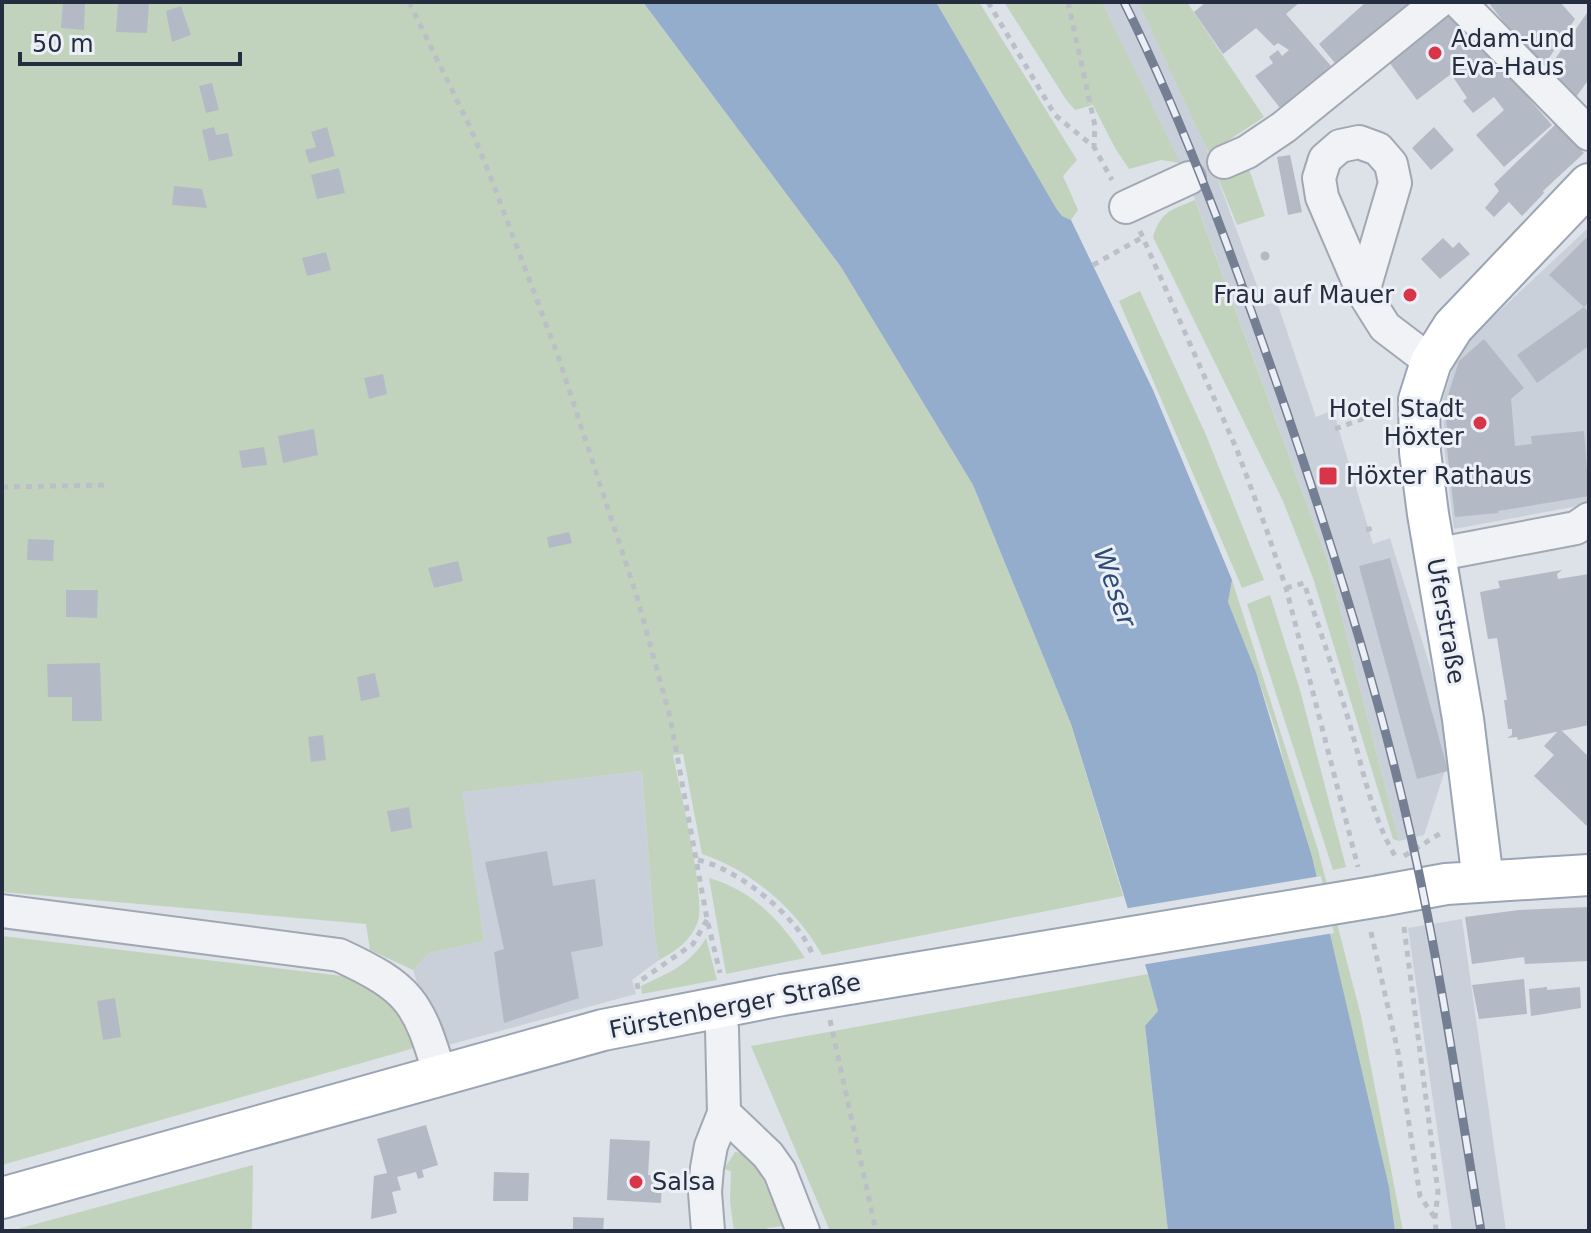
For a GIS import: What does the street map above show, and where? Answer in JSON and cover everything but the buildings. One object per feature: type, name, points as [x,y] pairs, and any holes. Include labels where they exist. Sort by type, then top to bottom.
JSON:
[{"type":"main road","name":"Uferstraße","points":[[1483,881],[1463,719],[1434,555],[1420,452],[1419,400],[1431,362],[1453,327],[1589,184]]},
{"type":"main road","name":"Fürstenberger Straße","points":[[2,1198],[644,1020],[720,995],[782,995],[1391,905],[1434,885],[1589,875]]},
{"type":"street","points":[[1224,162],[1247,152],[1284,127],[1438,2]]},
{"type":"street","points":[[1459,2],[1589,134]]},
{"type":"street","points":[[1126,207],[1189,178]]},
{"type":"street","points":[[1363,292],[1385,327],[1431,362]]},
{"type":"street","points":[[1434,555],[1585,526]]},
{"type":"street","points":[[2,911],[339,955],[389,981],[410,999],[424,1024],[440,1075]]},
{"type":"street","points":[[708,1231],[707,1168],[711,1146],[724,1113],[720,995]]},
{"type":"street","points":[[724,1113],[768,1155],[780,1172],[803,1231]]},
{"type":"path","points":[[409,2],[471,129],[491,178],[558,356],[632,582],[670,717],[720,995]]},
{"type":"path","points":[[988,2],[1055,115],[1094,147],[1143,237],[1237,450],[1286,588],[1304,583],[1338,683],[1371,799],[1397,860],[1441,833]]},
{"type":"path","points":[[1068,2],[1095,126],[1094,147]]},
{"type":"path","points":[[1093,265],[1143,237]]},
{"type":"path","points":[[1335,429],[1373,415]]},
{"type":"path","points":[[2,487],[109,485]]},
{"type":"path","points":[[1366,530],[1373,528]]},
{"type":"path","points":[[1391,905],[1438,1192],[1436,1231]]},
{"type":"path","points":[[640,996],[637,983],[693,944],[707,919]]},
{"type":"shaded area","points":[[1102,2],[1138,2],[1202,136],[1264,305],[1277,302],[1316,417],[1333,410],[1373,544],[1390,538],[1454,743],[1424,835],[1399,841],[1328,562],[1189,183]]},
{"type":"shaded area","points":[[1589,227],[1589,504],[1454,529],[1444,447],[1443,399],[1459,349]]},
{"type":"shaded area","points":[[642,771],[659,960],[632,980],[636,994],[437,1048],[413,970],[429,953],[484,941],[461,792]]},
{"type":"shaded area","points":[[1462,919],[1506,1231],[1452,1231],[1408,928]]},
{"type":"green space","points":[[2,2],[643,2],[841,267],[973,485],[1071,724],[1123,896],[822,955],[800,922],[771,894],[738,870],[702,854],[683,754],[673,755],[695,866],[698,921],[682,945],[659,960],[642,771],[462,792],[484,941],[429,953],[413,970],[370,950],[366,924],[2,892]]},
{"type":"green space","points":[[936,2],[979,2],[1077,160],[1063,176],[1078,210],[1071,220],[1062,216],[1056,208]]},
{"type":"green space","points":[[1004,2],[1102,2],[1180,163],[1161,160],[1129,169],[1093,105],[1075,110],[1067,101]]},
{"type":"green space","points":[[1138,2],[1187,2],[1264,117],[1209,153]]},
{"type":"green space","points":[[1248,166],[1265,216],[1237,225],[1218,178]]},
{"type":"green space","points":[[1195,200],[1328,562],[1399,841],[1393,839],[1313,578],[1283,501],[1153,237],[1168,212]]},
{"type":"green space","points":[[1140,291],[1206,435],[1264,580],[1242,588],[1119,301]]},
{"type":"green space","points":[[1232,580],[1318,850],[1361,1016],[1403,1231],[1395,1231],[1389,1187],[1277,735],[1228,602]]},
{"type":"green space","points":[[1270,595],[1300,690],[1346,867],[1333,870],[1247,604]]},
{"type":"green space","points":[[709,878],[739,890],[764,909],[805,958],[726,974]]},
{"type":"green space","points":[[2,936],[351,977],[398,1001],[418,1047],[2,1165]]},
{"type":"green space","points":[[706,938],[717,980],[642,994],[641,986],[686,961]]},
{"type":"green space","points":[[1148,974],[1158,1011],[1145,1027],[1168,1231],[830,1231],[751,1046]]},
{"type":"green space","points":[[735,1152],[743,1154],[758,1170],[783,1226],[767,1228],[767,1231],[734,1231],[730,1202],[731,1171],[724,1169]]},
{"type":"green space","points":[[253,1165],[252,1231],[10,1231]]},
{"type":"water","name":"Weser","points":[[643,2],[936,2],[1056,208],[1062,216],[1071,220],[1153,390],[1232,580],[1228,602],[1256,672],[1312,857],[1389,1187],[1395,1231],[1168,1231],[1145,1026],[1158,1011],[1071,724],[973,485],[841,267]]},
{"type":"pier","points":[[1321,876],[1334,933],[1141,965],[1123,909]]},
{"type":"railway","points":[[1124,2],[1170,102],[1231,255],[1347,596],[1383,722],[1414,849],[1449,1032],[1481,1231]]},
{"type":"place","name":"Adam-und Eva-Haus","points":[[1435,53]]},
{"type":"place","name":"Frau auf Mauer","points":[[1410,295]]},
{"type":"place","name":"Hotel Stadt Höxter","points":[[1480,423]]},
{"type":"place","name":"Höxter Rathaus","points":[[1328,476]]},
{"type":"place","name":"Salsa","points":[[636,1182]]}]
